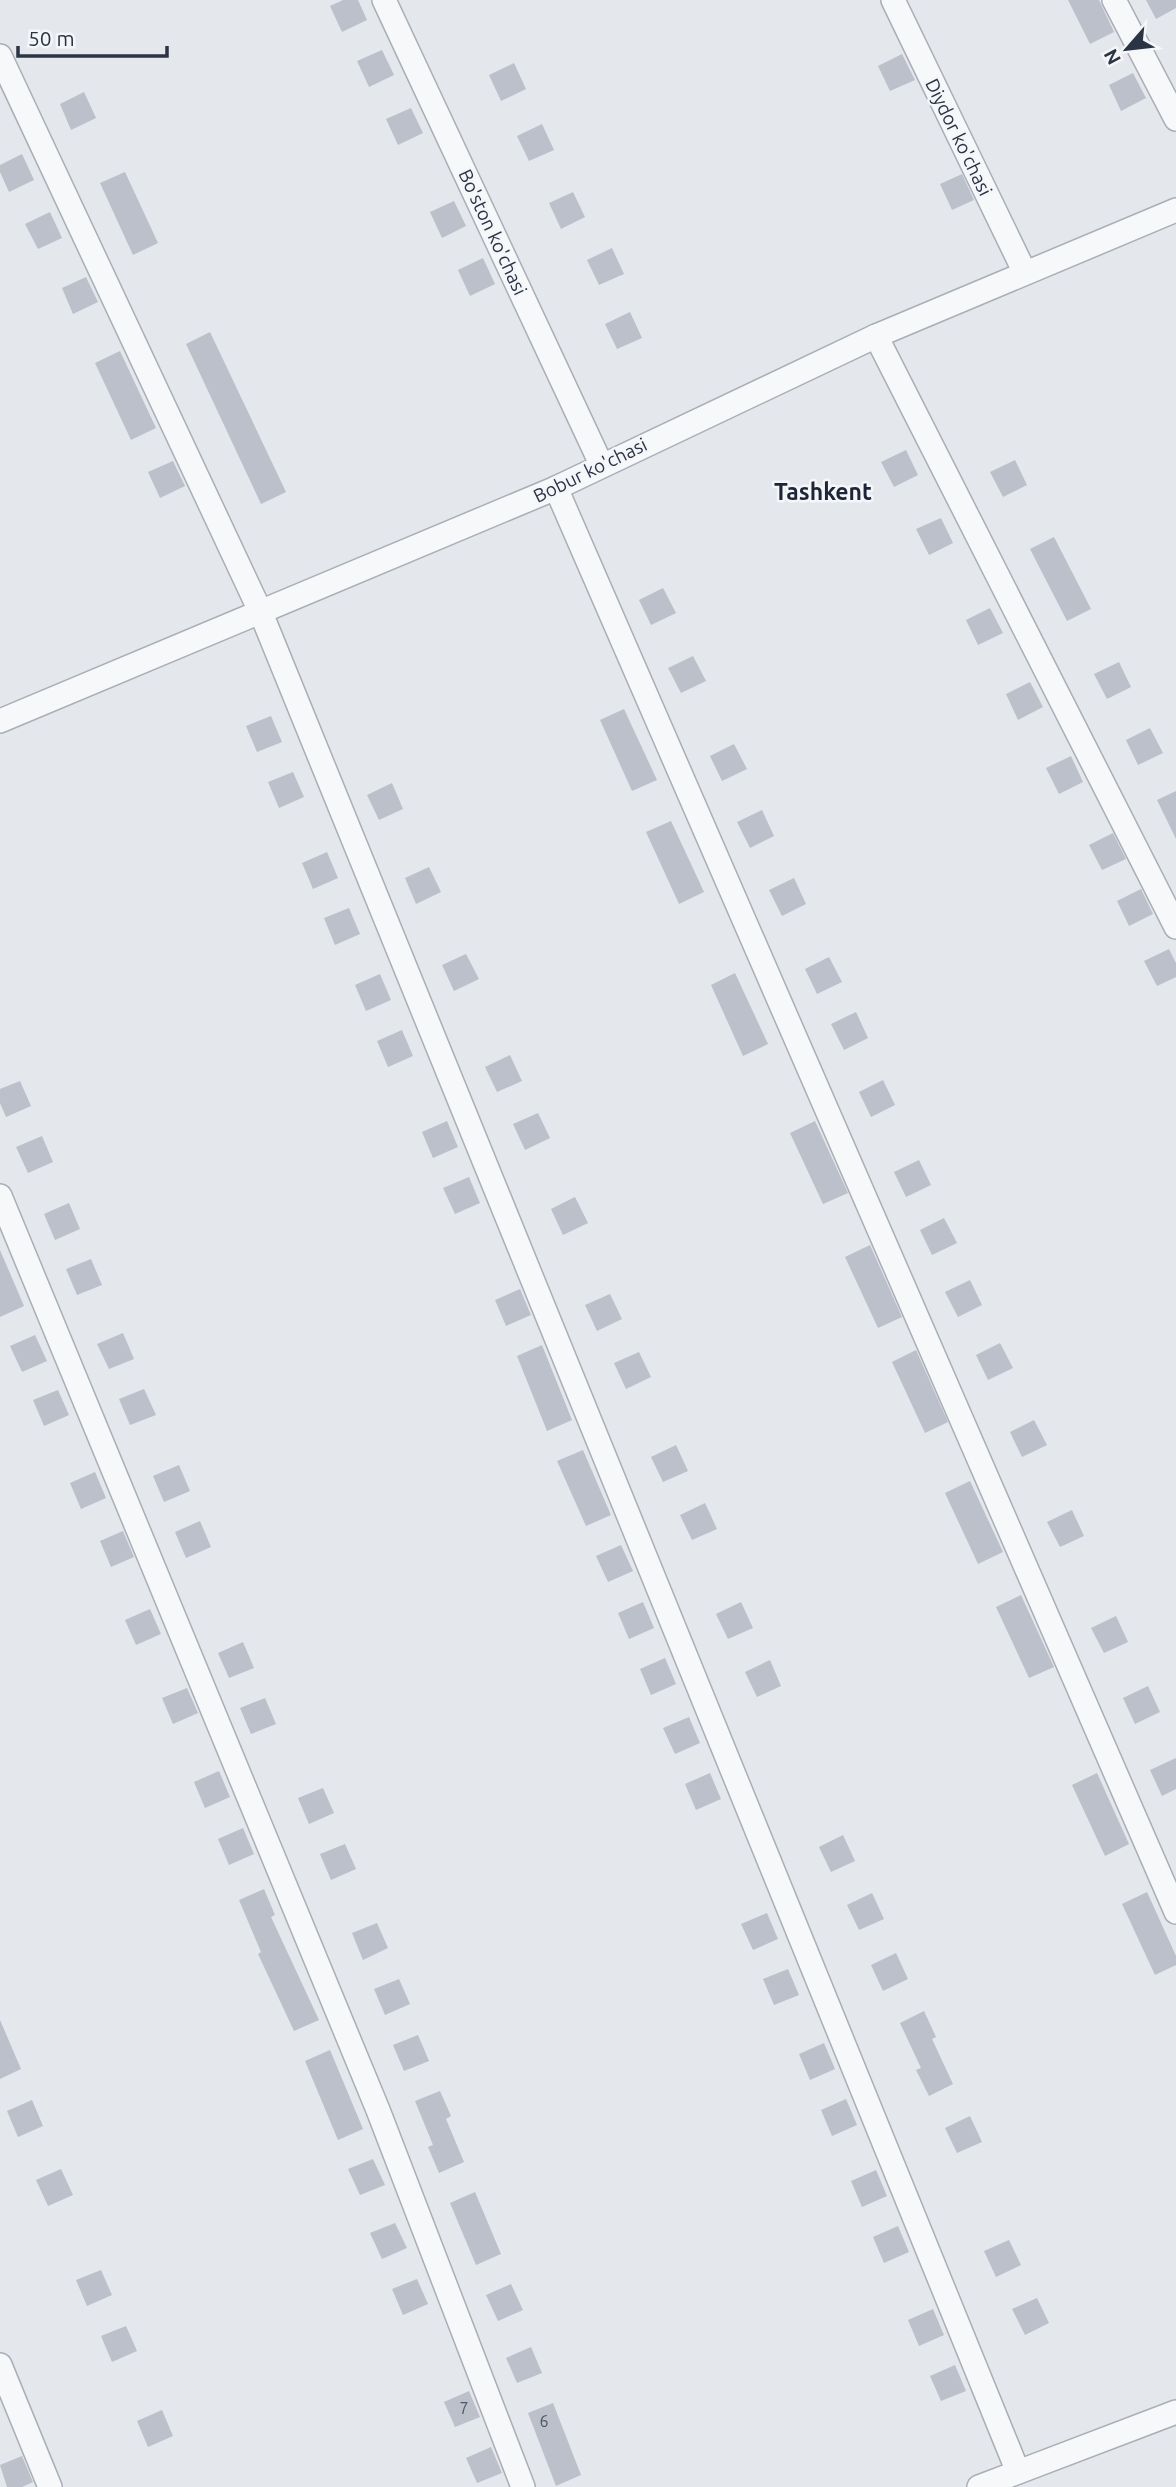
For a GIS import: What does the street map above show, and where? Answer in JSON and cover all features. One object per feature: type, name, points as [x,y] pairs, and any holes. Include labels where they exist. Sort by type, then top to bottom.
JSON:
[{"type":"street","name":"Bo'ston ko'chasi","points":[[384,0],[601,464]]},
{"type":"street","name":"Diydor ko'chasi","points":[[893,0],[1026,273]]},
{"type":"street","points":[[1114,0],[1176,119]]},
{"type":"street","points":[[0,56],[261,612],[1018,2472]]},
{"type":"street","name":"Bobur ko'chasi","points":[[0,721],[556,488],[601,464],[876,336],[1176,210]]},
{"type":"street","points":[[876,336],[1176,926]]},
{"type":"street","points":[[556,488],[1176,1912]]},
{"type":"street","points":[[0,1196],[378,2110],[523,2487]]},
{"type":"street","points":[[0,2365],[50,2487]]},
{"type":"street","points":[[979,2487],[1176,2412]]},
{"type":"building","points":[[343,0],[358,0],[367,20],[342,32],[330,6]]},
{"type":"building","points":[[1068,0],[1099,0],[1114,32],[1090,44]]},
{"type":"building","points":[[1146,0],[1176,0],[1176,8],[1156,19]]},
{"type":"building","points":[[382,50],[394,75],[369,87],[357,61]]},
{"type":"building","points":[[902,54],[915,80],[890,91],[878,66]]},
{"type":"building","points":[[514,63],[526,89],[501,101],[489,75]]},
{"type":"building","points":[[1133,73],[1146,98],[1121,111],[1109,85]]},
{"type":"building","points":[[84,92],[96,118],[71,130],[60,104]]},
{"type":"building","points":[[411,108],[423,133],[398,145],[386,119]]},
{"type":"building","points":[[542,124],[554,150],[529,161],[517,136]]},
{"type":"building","points":[[22,154],[34,180],[9,192],[0,172],[0,165]]},
{"type":"building","points":[[125,172],[158,243],[133,255],[100,183]]},
{"type":"building","points":[[962,174],[974,200],[952,210],[940,184]]},
{"type":"building","points":[[573,192],[585,217],[561,229],[549,203]]},
{"type":"building","points":[[454,201],[466,226],[442,238],[430,212]]},
{"type":"building","points":[[50,212],[62,238],[38,249],[25,224]]},
{"type":"building","points":[[612,248],[624,274],[599,285],[587,260]]},
{"type":"building","points":[[483,258],[495,284],[470,296],[458,270]]},
{"type":"building","points":[[86,277],[98,302],[73,314],[62,288]]},
{"type":"building","points":[[630,312],[642,338],[617,349],[605,324]]},
{"type":"building","points":[[210,332],[286,492],[261,504],[186,344]]},
{"type":"building","points":[[120,351],[156,428],[131,440],[95,363]]},
{"type":"building","points":[[906,450],[918,475],[894,487],[881,462]]},
{"type":"building","points":[[1015,460],[1027,485],[1003,497],[990,472]]},
{"type":"building","points":[[173,461],[185,486],[160,498],[148,472]]},
{"type":"building","points":[[941,518],[953,543],[929,555],[916,529]]},
{"type":"building","points":[[1054,537],[1091,609],[1067,621],[1030,549]]},
{"type":"building","points":[[663,588],[676,613],[651,625],[639,600]]},
{"type":"building","points":[[990,608],[1003,633],[978,645],[966,620]]},
{"type":"building","points":[[693,656],[706,681],[681,693],[668,668]]},
{"type":"building","points":[[1119,662],[1131,687],[1107,699],[1094,674]]},
{"type":"building","points":[[1030,682],[1043,707],[1018,720],[1006,694]]},
{"type":"building","points":[[624,709],[657,780],[632,791],[600,720]]},
{"type":"building","points":[[271,716],[282,742],[257,752],[246,726]]},
{"type":"building","points":[[1150,728],[1163,753],[1138,765],[1126,740]]},
{"type":"building","points":[[734,744],[747,769],[722,781],[710,756]]},
{"type":"building","points":[[1071,756],[1083,782],[1059,794],[1046,768]]},
{"type":"building","points":[[293,772],[304,797],[279,808],[268,782]]},
{"type":"building","points":[[392,783],[403,809],[379,820],[367,795]]},
{"type":"building","points":[[1176,791],[1176,839],[1157,800]]},
{"type":"building","points":[[762,810],[774,836],[750,848],[737,822]]},
{"type":"building","points":[[671,821],[704,892],[679,904],[646,832]]},
{"type":"building","points":[[1113,833],[1126,859],[1102,870],[1089,845]]},
{"type":"building","points":[[327,852],[338,878],[313,889],[302,863]]},
{"type":"building","points":[[429,867],[441,892],[416,904],[405,878]]},
{"type":"building","points":[[794,878],[806,904],[782,916],[769,890]]},
{"type":"building","points":[[1141,889],[1153,914],[1129,926],[1117,901]]},
{"type":"building","points":[[349,908],[360,934],[335,945],[324,918]]},
{"type":"building","points":[[1169,949],[1176,963],[1176,977],[1157,986],[1144,961]]},
{"type":"building","points":[[466,954],[479,979],[454,991],[442,965]]},
{"type":"building","points":[[829,957],[842,982],[817,994],[805,969]]},
{"type":"building","points":[[735,973],[768,1044],[743,1056],[711,985]]},
{"type":"building","points":[[380,974],[391,1000],[366,1011],[355,985]]},
{"type":"building","points":[[856,1012],[868,1038],[844,1050],[831,1024]]},
{"type":"building","points":[[402,1030],[413,1056],[388,1067],[377,1041]]},
{"type":"building","points":[[510,1055],[522,1081],[497,1092],[485,1067]]},
{"type":"building","points":[[883,1080],[895,1105],[871,1117],[859,1092]]},
{"type":"building","points":[[20,1081],[31,1106],[6,1117],[0,1103],[0,1089]]},
{"type":"building","points":[[538,1113],[550,1138],[525,1150],[513,1124]]},
{"type":"building","points":[[447,1121],[458,1147],[433,1158],[422,1132]]},
{"type":"building","points":[[815,1121],[848,1193],[823,1204],[790,1133]]},
{"type":"building","points":[[42,1136],[53,1162],[28,1173],[16,1147]]},
{"type":"building","points":[[919,1160],[931,1185],[906,1197],[894,1172]]},
{"type":"building","points":[[469,1177],[480,1203],[455,1214],[443,1188]]},
{"type":"building","points":[[575,1197],[588,1223],[563,1235],[551,1209]]},
{"type":"building","points":[[69,1203],[80,1229],[55,1240],[44,1214]]},
{"type":"building","points":[[944,1218],[957,1243],[932,1255],[920,1230]]},
{"type":"building","points":[[870,1245],[902,1317],[878,1328],[845,1257]]},
{"type":"building","points":[[0,1250],[24,1306],[0,1317]]},
{"type":"building","points":[[91,1259],[102,1285],[77,1295],[66,1269]]},
{"type":"building","points":[[970,1280],[982,1305],[958,1317],[945,1292]]},
{"type":"building","points":[[520,1289],[531,1315],[506,1326],[495,1300]]},
{"type":"building","points":[[610,1294],[622,1319],[597,1331],[585,1305]]},
{"type":"building","points":[[123,1333],[134,1359],[109,1369],[97,1344]]},
{"type":"building","points":[[35,1335],[47,1361],[22,1372],[10,1346]]},
{"type":"building","points":[[1000,1343],[1013,1368],[988,1380],[976,1355]]},
{"type":"building","points":[[542,1345],[572,1420],[547,1431],[517,1356]]},
{"type":"building","points":[[916,1350],[948,1422],[925,1433],[892,1362]]},
{"type":"building","points":[[639,1352],[651,1377],[626,1389],[614,1363]]},
{"type":"building","points":[[144,1389],[156,1415],[130,1425],[119,1399]]},
{"type":"building","points":[[58,1390],[69,1415],[44,1426],[33,1400]]},
{"type":"building","points":[[1034,1420],[1047,1445],[1022,1457],[1010,1432]]},
{"type":"building","points":[[676,1445],[688,1471],[663,1482],[651,1457]]},
{"type":"building","points":[[583,1450],[611,1515],[586,1526],[557,1461]]},
{"type":"building","points":[[179,1465],[190,1491],[164,1502],[153,1476]]},
{"type":"building","points":[[95,1472],[106,1498],[81,1509],[70,1483]]},
{"type":"building","points":[[970,1481],[1003,1552],[978,1564],[945,1493]]},
{"type":"building","points":[[705,1503],[717,1529],[692,1540],[680,1515]]},
{"type":"building","points":[[1072,1510],[1084,1536],[1060,1547],[1047,1522]]},
{"type":"building","points":[[200,1521],[211,1547],[186,1558],[175,1532]]},
{"type":"building","points":[[123,1531],[134,1557],[111,1567],[100,1541]]},
{"type":"building","points":[[621,1545],[633,1571],[608,1582],[596,1556]]},
{"type":"building","points":[[1021,1595],[1054,1667],[1029,1678],[996,1607]]},
{"type":"building","points":[[643,1602],[654,1628],[629,1639],[618,1613]]},
{"type":"building","points":[[741,1602],[753,1628],[728,1639],[716,1614]]},
{"type":"building","points":[[150,1609],[161,1634],[136,1645],[125,1620]]},
{"type":"building","points":[[1116,1616],[1128,1642],[1104,1653],[1091,1628]]},
{"type":"building","points":[[243,1642],[254,1668],[229,1678],[218,1653]]},
{"type":"building","points":[[665,1658],[676,1684],[651,1695],[640,1669]]},
{"type":"building","points":[[770,1660],[781,1686],[757,1697],[745,1672]]},
{"type":"building","points":[[1148,1686],[1160,1712],[1135,1724],[1123,1698]]},
{"type":"building","points":[[187,1688],[198,1713],[173,1724],[162,1698]]},
{"type":"building","points":[[265,1698],[276,1724],[251,1734],[240,1708]]},
{"type":"building","points":[[689,1717],[700,1743],[675,1754],[663,1728]]},
{"type":"building","points":[[1176,1758],[1176,1789],[1162,1796],[1150,1770]]},
{"type":"building","points":[[219,1771],[230,1797],[205,1808],[194,1782]]},
{"type":"building","points":[[710,1773],[721,1799],[696,1810],[685,1784]]},
{"type":"building","points":[[1097,1773],[1129,1844],[1105,1856],[1072,1785]]},
{"type":"building","points":[[323,1788],[334,1813],[309,1824],[298,1798]]},
{"type":"building","points":[[243,1828],[254,1854],[229,1865],[218,1839]]},
{"type":"building","points":[[843,1835],[855,1861],[831,1872],[819,1847]]},
{"type":"building","points":[[345,1844],[356,1869],[331,1880],[320,1854]]},
{"type":"building","points":[[264,1889],[275,1915],[271,1917],[319,2020],[294,2031],[258,1954],[261,1952],[239,1900]]},
{"type":"building","points":[[1147,1892],[1176,1956],[1176,1965],[1155,1975],[1122,1904]]},
{"type":"building","points":[[872,1893],[884,1919],[859,1930],[847,1905]]},
{"type":"building","points":[[767,1913],[778,1939],[753,1950],[741,1924]]},
{"type":"building","points":[[377,1923],[388,1948],[363,1960],[352,1933]]},
{"type":"building","points":[[896,1953],[908,1979],[883,1991],[871,1965]]},
{"type":"building","points":[[788,1969],[799,1995],[774,2005],[763,1979]]},
{"type":"building","points":[[399,1979],[410,2004],[385,2015],[374,1989]]},
{"type":"building","points":[[924,2011],[936,2037],[932,2039],[953,2084],[929,2096],[916,2070],[921,2068],[900,2023]]},
{"type":"building","points":[[0,2020],[21,2069],[0,2079]]},
{"type":"building","points":[[418,2035],[429,2061],[404,2071],[393,2045]]},
{"type":"building","points":[[824,2043],[835,2069],[810,2080],[799,2054]]},
{"type":"building","points":[[330,2050],[363,2129],[338,2140],[305,2061]]},
{"type":"building","points":[[440,2091],[451,2116],[446,2119],[464,2162],[439,2173],[428,2147],[433,2145],[415,2101]]},
{"type":"building","points":[[846,2099],[857,2125],[832,2136],[821,2110]]},
{"type":"building","points":[[32,2100],[43,2126],[18,2137],[7,2111]]},
{"type":"building","points":[[970,2116],[982,2142],[957,2153],[945,2128]]},
{"type":"building","points":[[373,2159],[385,2185],[360,2195],[348,2169]]},
{"type":"building","points":[[61,2169],[73,2195],[48,2206],[36,2180]]},
{"type":"building","points":[[876,2170],[887,2196],[862,2207],[851,2181]]},
{"type":"building","points":[[475,2192],[501,2254],[476,2265],[450,2203]]},
{"type":"building","points":[[395,2223],[407,2248],[382,2259],[370,2233]]},
{"type":"building","points":[[898,2226],[909,2252],[884,2263],[873,2237]]},
{"type":"building","points":[[1009,2240],[1021,2265],[996,2277],[984,2251]]},
{"type":"building","points":[[101,2270],[112,2295],[87,2306],[76,2280]]},
{"type":"building","points":[[417,2279],[428,2304],[403,2315],[392,2289]]},
{"type":"building","points":[[511,2284],[523,2310],[498,2321],[486,2295]]},
{"type":"building","points":[[1037,2298],[1049,2323],[1025,2335],[1012,2309]]},
{"type":"building","points":[[933,2309],[944,2335],[919,2346],[908,2320]]},
{"type":"building","points":[[126,2326],[137,2351],[112,2362],[101,2336]]},
{"type":"building","points":[[531,2347],[542,2373],[517,2383],[506,2358]]},
{"type":"building","points":[[955,2365],[966,2391],[941,2401],[930,2376]]},
{"type":"building","points":[[469,2391],[480,2417],[455,2427],[444,2402]]},
{"type":"building","points":[[553,2403],[581,2475],[556,2486],[528,2413]]},
{"type":"building","points":[[162,2410],[173,2436],[148,2447],[137,2421]]},
{"type":"building","points":[[491,2447],[502,2473],[477,2483],[466,2458]]},
{"type":"building","points":[[22,2456],[33,2482],[22,2487],[7,2487],[0,2465]]},
{"type":"district","name":"Tashkent","points":[[823,492]]}]
